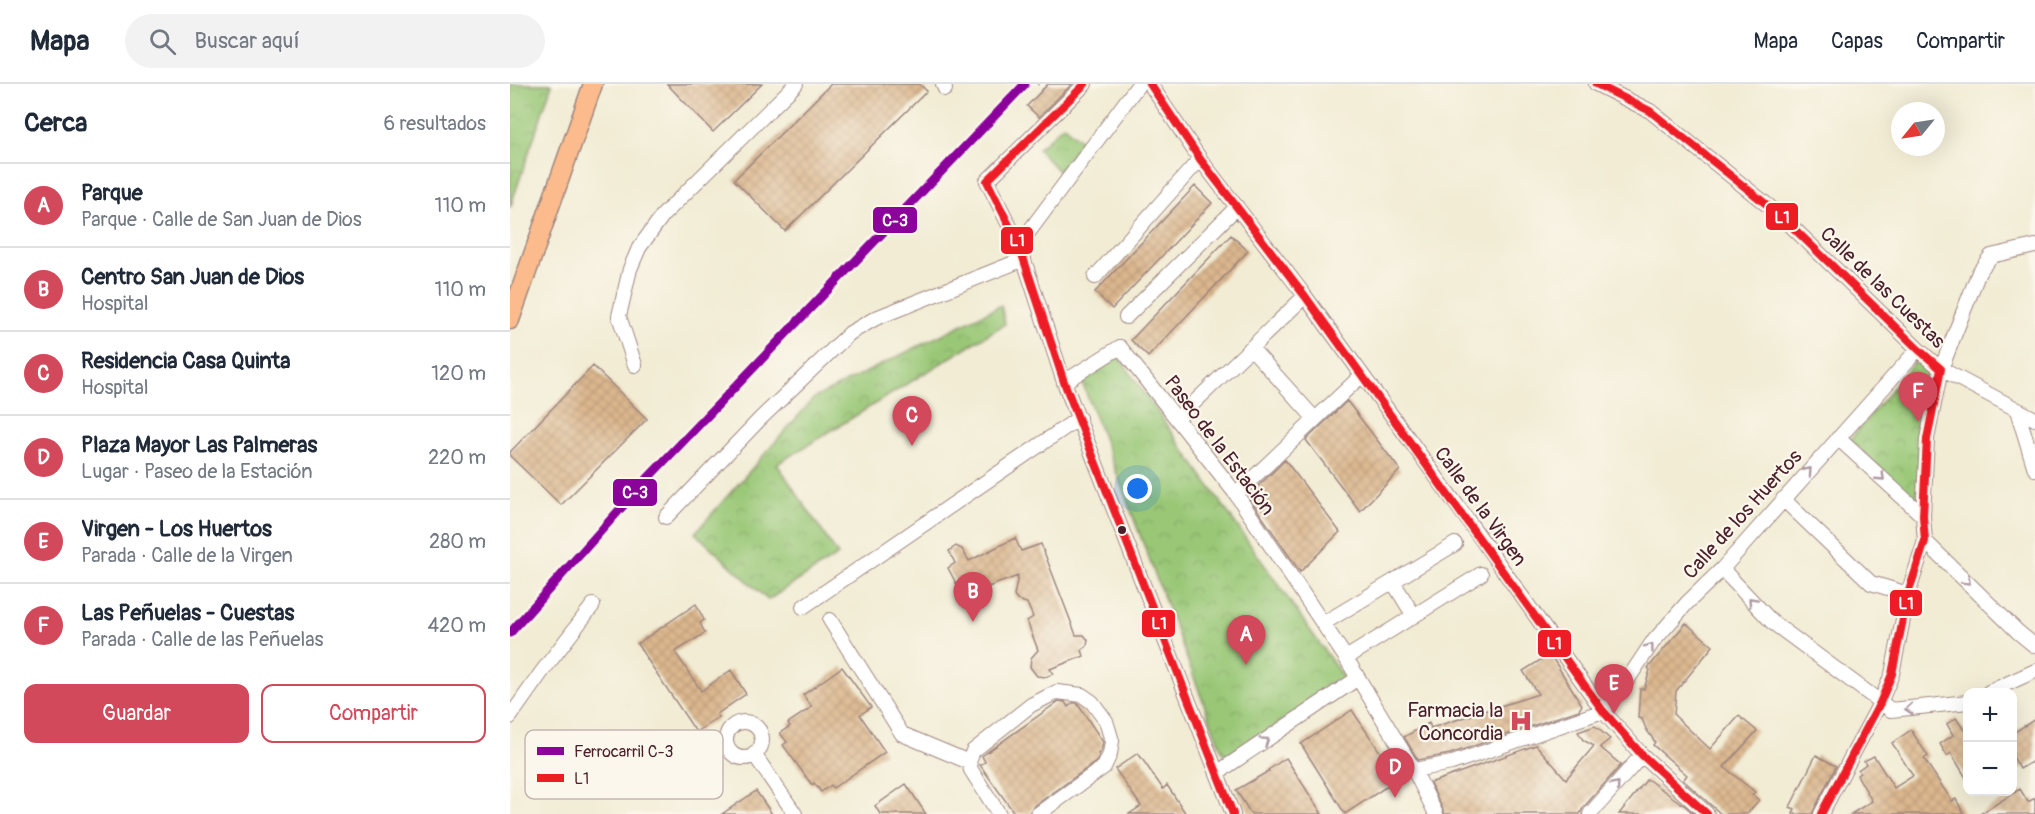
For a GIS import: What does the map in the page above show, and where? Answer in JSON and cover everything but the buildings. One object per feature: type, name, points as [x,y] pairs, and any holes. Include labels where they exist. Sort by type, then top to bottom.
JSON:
[{"type":"main road","points":[[510,320],[593,84]]},
{"type":"street","points":[[635,365],[619,316],[630,269],[639,248],[663,214],[796,84]]},
{"type":"street","points":[[1085,84],[987,181],[1019,245],[1064,382],[1217,773],[1227,811]]},
{"type":"street","points":[[1019,245],[1139,84]]},
{"type":"street","name":"Calle de la Virgen","points":[[1150,84],[1200,159],[1305,296],[1603,711],[1642,755],[1707,814]]},
{"type":"street","name":"Calle de las Cuestas","points":[[1596,84],[1650,111],[1781,216],[1941,369],[2035,419]]},
{"type":"street","points":[[1095,277],[1200,159]]},
{"type":"street","points":[[1126,317],[1237,207]]},
{"type":"street","points":[[1821,814],[1880,703],[1892,674],[1908,594],[1924,541],[1927,439],[1941,369],[1979,272],[1991,256],[2035,246]]},
{"type":"street","points":[[666,516],[760,419],[850,333],[876,318],[1024,259]]},
{"type":"street","points":[[1177,419],[1305,296]]},
{"type":"street","name":"Paseo de la Estación","points":[[1064,382],[1120,347],[1236,494],[1324,623],[1414,770],[1436,814]]},
{"type":"street","points":[[1251,348],[1315,419]]},
{"type":"street","name":"Calle de los Huertos","points":[[1603,711],[1622,688],[1652,643],[1687,603],[1722,569],[1918,349]]},
{"type":"street","points":[[1236,494],[1362,375]]},
{"type":"street","points":[[2017,410],[2035,469]]},
{"type":"street","points":[[803,607],[1079,418]]},
{"type":"street","points":[[1838,438],[1923,516]]},
{"type":"street","points":[[1783,499],[1871,583],[1908,594]]},
{"type":"street","points":[[1924,541],[2035,646]]},
{"type":"street","points":[[1324,623],[1455,544]]},
{"type":"street","points":[[1722,569],[1772,622],[1891,710],[1963,703]]},
{"type":"street","points":[[1346,658],[1481,574]]},
{"type":"street","points":[[1393,582],[1414,616]]},
{"type":"street","points":[[510,717],[593,605]]},
{"type":"street","points":[[831,620],[902,734],[969,762]]},
{"type":"street","points":[[1999,688],[2035,671]]},
{"type":"street","points":[[1217,773],[1358,678]]},
{"type":"street","points":[[999,814],[971,770],[969,762],[973,751],[1031,705],[1057,692],[1082,695],[1092,702],[1106,721],[1112,741],[1107,760],[1104,767],[1038,814]]},
{"type":"street","points":[[1414,770],[1452,763],[1603,711]]},
{"type":"street","points":[[754,754],[795,814]]},
{"type":"street","points":[[1590,814],[1642,755]]},
{"type":"path","points":[[1038,84],[1043,89]]},
{"type":"green space","points":[[510,84],[552,84],[510,208]]},
{"type":"green space","points":[[1063,125],[1081,141],[1059,172],[1038,149]]},
{"type":"green space","points":[[1001,305],[1005,324],[777,464],[838,555],[768,600],[695,533],[814,398]]},
{"type":"green space","points":[[1119,357],[1345,680],[1225,759],[1082,382]]},
{"type":"green space","points":[[1914,362],[1935,374],[1916,502],[1850,440]]},
{"type":"rail line","name":"C-3","points":[[510,633],[646,480],[1025,84]]},
{"type":"transit line","name":"L1","points":[[1085,84],[987,181],[1019,245],[1064,382],[1233,814]]},
{"type":"transit line","name":"L1","points":[[1150,84],[1200,159],[1305,296],[1603,711],[1642,755],[1707,814]]},
{"type":"transit line","name":"L1","points":[[1596,84],[1650,111],[1781,216],[1941,369],[1927,439],[1923,516],[1925,541],[1908,594],[1892,674],[1880,703],[1821,814]]},
{"type":"place","name":"Las Peñuelas - Cuestas","points":[[1918,422]]},
{"type":"place","name":"Residencia Casa Quinta","points":[[912,446]]},
{"type":"place","name":"Centro San Juan de Dios","points":[[973,622]]},
{"type":"place","name":"Parque","points":[[1246,665]]},
{"type":"place","name":"Virgen - Los Huertos","points":[[1614,714]]},
{"type":"place","name":"Farmacia la Concordia","points":[[1521,721]]},
{"type":"place","name":"Plaza Mayor Las Palmeras","points":[[1395,798]]}]
